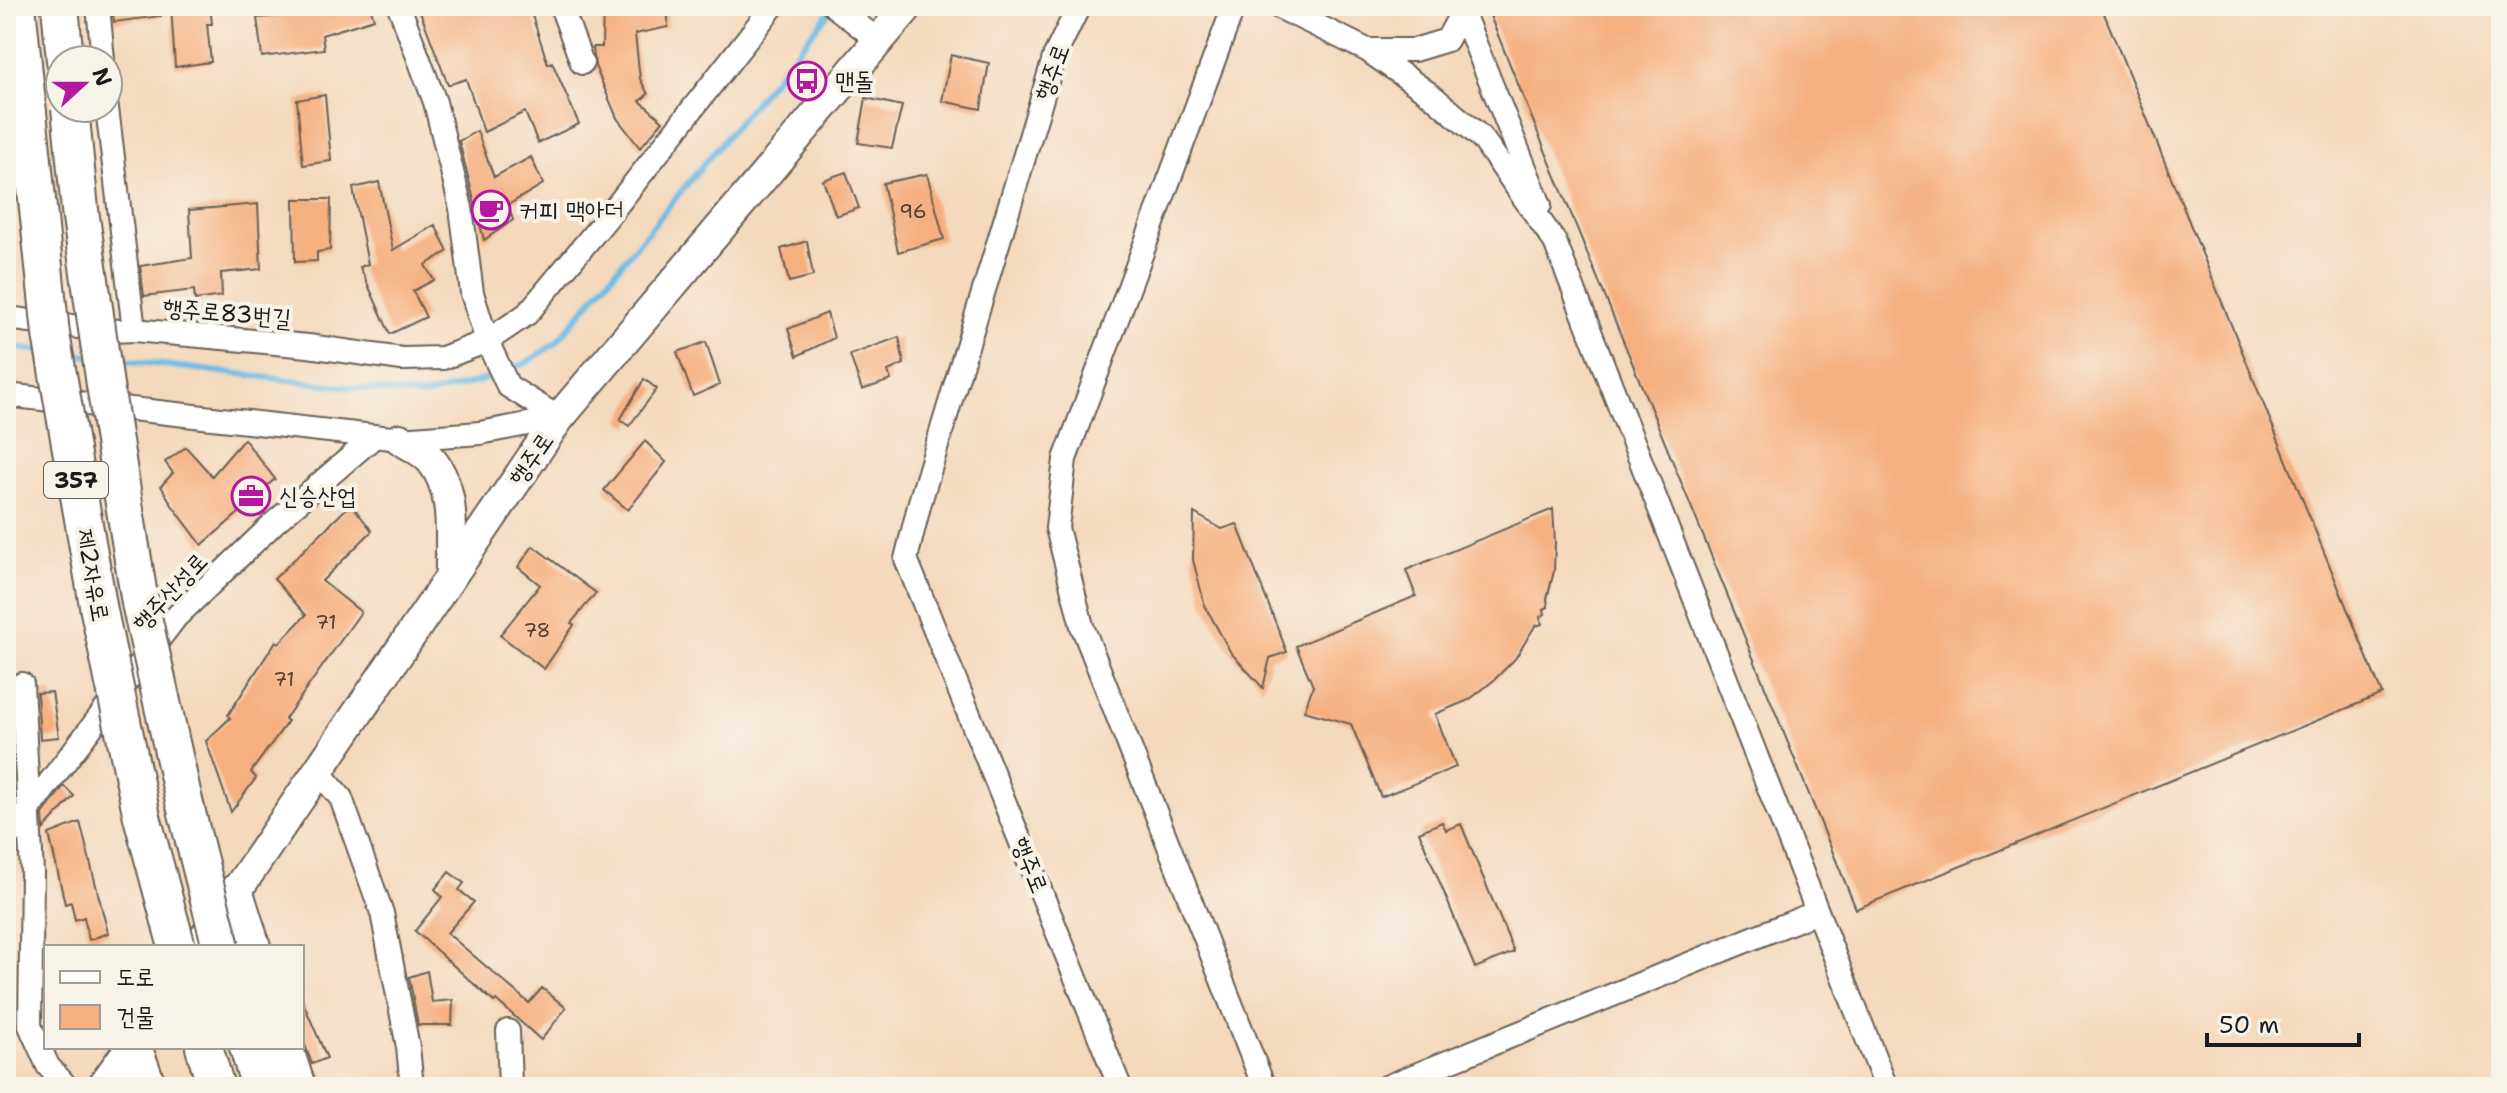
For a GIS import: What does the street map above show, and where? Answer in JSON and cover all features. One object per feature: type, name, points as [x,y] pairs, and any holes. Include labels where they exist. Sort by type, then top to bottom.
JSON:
[{"type":"highway","name":"제2자유로","points":[[17,6],[51,334],[102,626],[142,817],[176,945]]},
{"type":"highway","points":[[60,6],[64,44]]},
{"type":"highway","name":"제2자유로","points":[[72,124],[80,210],[105,385],[140,603],[184,801],[220,945]]},
{"type":"highway","points":[[235,893],[251,945]]},
{"type":"highway","points":[[133,1049],[148,1087]]},
{"type":"highway","points":[[205,1049],[216,1087]]},
{"type":"highway","points":[[249,1049],[260,1087]]},
{"type":"highway","points":[[285,1049],[297,1087]]},
{"type":"main road","name":"행주로","points":[[199,945],[559,418],[868,34],[908,6]]},
{"type":"main road","points":[[388,437],[429,458],[440,474],[450,514],[451,575]]},
{"type":"main road","points":[[102,1087],[130,1049]]},
{"type":"main road","points":[[127,1087],[132,1049]]},
{"type":"street","points":[[98,6],[102,44]]},
{"type":"street","points":[[399,6],[435,102],[461,208],[472,293],[487,341],[508,386],[559,418]]},
{"type":"street","points":[[561,6],[582,63]]},
{"type":"street","name":"행주로83번길","points":[[109,124],[134,330],[308,346],[402,359],[443,358],[487,341],[527,314],[607,218],[773,6]]},
{"type":"street","points":[[834,6],[868,34]]},
{"type":"street","name":"행주로","points":[[1079,6],[1055,55],[920,502],[906,559],[1120,1087]]},
{"type":"street","points":[[1234,6],[1065,459],[1057,528],[1082,626],[1264,1087]]},
{"type":"street","points":[[1277,6],[1367,50],[1431,95],[1482,138],[1555,242]]},
{"type":"street","points":[[1367,50],[1414,50],[1447,40],[1461,9]]},
{"type":"street","points":[[1461,9],[1886,1087]]},
{"type":"street","points":[[6,318],[112,331],[134,330]]},
{"type":"street","points":[[6,395],[388,437],[480,433],[559,418]]},
{"type":"street","name":"행주산성로","points":[[6,839],[176,617],[274,523],[388,437]]},
{"type":"street","points":[[22,684],[32,873],[30,1026],[48,1066],[67,1087]]},
{"type":"street","points":[[318,771],[341,798],[382,913],[408,1047],[412,1087]]},
{"type":"street","points":[[1386,1087],[1817,912]]},
{"type":"street","points":[[508,1031],[510,1087]]},
{"type":"building","points":[[112,6],[160,6],[161,16],[114,22]]},
{"type":"building","points":[[171,6],[210,6],[212,24],[207,24],[211,62],[175,67]]},
{"type":"building","points":[[330,6],[370,6],[374,19],[322,35],[324,49],[262,57],[257,18],[332,12]]},
{"type":"building","points":[[418,6],[529,6],[548,64],[552,62],[579,124],[538,143],[525,112],[484,132],[466,79],[448,85]]},
{"type":"building","points":[[603,6],[668,6],[668,27],[635,34],[640,79],[648,94],[640,101],[663,121],[640,148],[617,118],[595,66],[593,47],[602,47]]},
{"type":"building","points":[[1486,6],[2101,6],[2382,694],[1856,909]]},
{"type":"building","points":[[951,55],[989,63],[981,109],[942,101]]},
{"type":"building","points":[[325,95],[331,161],[303,165],[297,100]]},
{"type":"building","points":[[866,98],[902,106],[892,148],[858,143]]},
{"type":"building","points":[[477,131],[494,177],[531,157],[543,184],[508,205],[513,220],[484,240],[459,141]]},
{"type":"building","points":[[846,172],[859,208],[836,216],[823,180]]},
{"type":"building","points":[[927,174],[944,239],[898,252],[883,183]]},
{"type":"building","points":[[379,182],[393,250],[435,225],[448,251],[425,265],[434,280],[413,291],[426,317],[390,334],[360,267],[368,264],[353,188]]},
{"type":"building","points":[[294,199],[331,199],[330,250],[317,252],[317,261],[295,262]]},
{"type":"building","points":[[258,204],[261,269],[221,273],[222,296],[195,300],[194,290],[144,296],[140,266],[192,258],[189,210]]},
{"type":"building","points":[[807,241],[813,276],[789,282],[781,249]]},
{"type":"building","points":[[827,313],[834,338],[797,356],[788,329]]},
{"type":"building","points":[[899,337],[904,364],[888,371],[891,380],[862,390],[850,355]]},
{"type":"building","points":[[706,342],[720,385],[693,396],[677,352]]},
{"type":"building","points":[[644,379],[657,389],[629,426],[620,420]]},
{"type":"building","points":[[244,439],[275,479],[202,545],[161,486],[173,473],[165,462],[186,447],[212,476]]},
{"type":"building","points":[[645,441],[666,462],[628,510],[604,490]]},
{"type":"building","points":[[351,504],[372,531],[322,581],[361,612],[285,719],[288,721],[251,772],[256,778],[231,812],[206,741],[230,718],[228,715],[276,641],[279,643],[306,615],[274,579]]},
{"type":"building","points":[[1553,509],[1554,571],[1548,607],[1540,617],[1542,624],[1535,626],[1515,659],[1493,681],[1469,700],[1435,714],[1456,767],[1381,797],[1351,724],[1304,711],[1313,686],[1296,646],[1416,596],[1406,570]]},
{"type":"building","points":[[1194,513],[1222,529],[1237,524],[1287,652],[1270,658],[1263,688],[1231,653],[1205,606],[1193,560]]},
{"type":"building","points":[[533,546],[596,593],[571,623],[574,625],[544,669],[500,635],[540,585],[518,567]]},
{"type":"building","points":[[52,692],[59,737],[40,739],[37,693]]},
{"type":"building","points":[[64,786],[74,796],[44,829],[43,814]]},
{"type":"building","points":[[80,822],[108,933],[89,940],[84,917],[75,920],[71,902],[65,904],[49,834]]},
{"type":"building","points":[[1442,822],[1446,830],[1461,824],[1514,952],[1475,968],[1419,832]]},
{"type":"building","points":[[449,872],[464,883],[459,890],[474,902],[447,933],[529,1003],[542,988],[566,1008],[541,1040],[415,931],[442,897],[435,889]]},
{"type":"building","points":[[427,971],[432,1002],[453,1000],[452,1025],[418,1025],[409,977]]},
{"type":"building","points":[[304,1005],[327,1058],[312,1064],[304,1042]]},
{"type":"waterway","points":[[507,370],[526,363],[556,343],[831,10]]},
{"type":"waterway","points":[[6,346],[42,351]]},
{"type":"waterway","points":[[65,353],[90,356]]},
{"type":"waterway","points":[[113,359],[423,396],[496,375]]},
{"type":"place","name":"맨돌","points":[[807,81]]},
{"type":"place","name":"커피 맥아더","points":[[491,210]]},
{"type":"place","name":"신승산업","points":[[251,496]]}]
